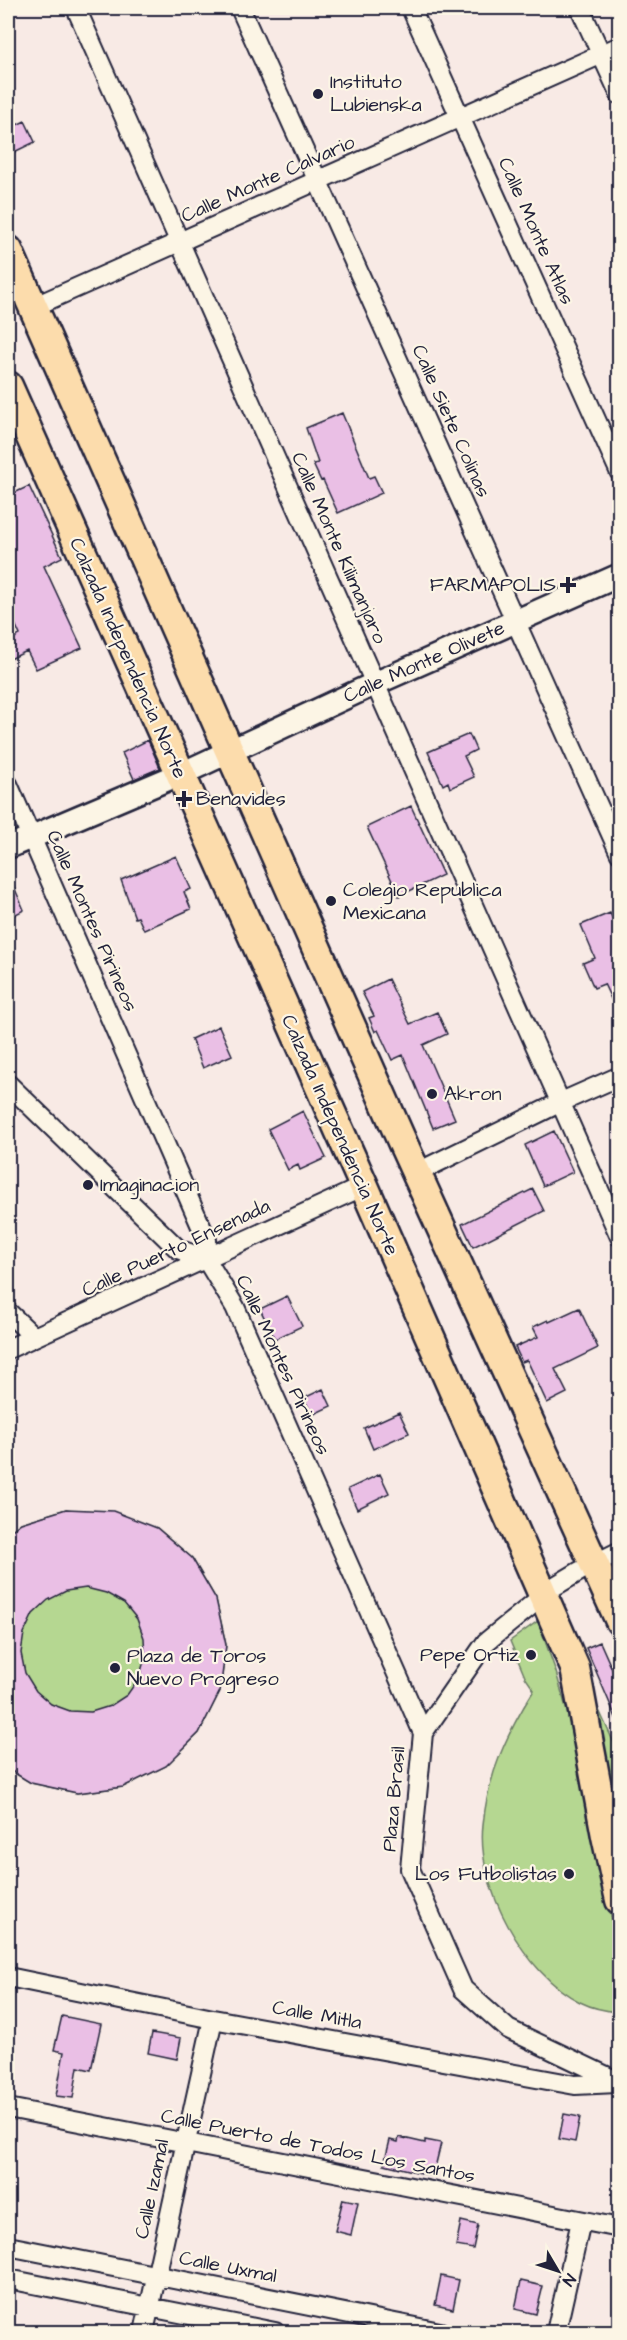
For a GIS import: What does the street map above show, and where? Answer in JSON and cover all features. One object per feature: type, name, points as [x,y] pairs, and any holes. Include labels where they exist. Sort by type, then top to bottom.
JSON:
[{"type":"main road","points":[[8,250],[416,1173],[592,1564],[620,1621]]},
{"type":"main road","name":"Calzada Independencia Norte","points":[[8,386],[364,1186],[575,1668],[620,1900]]},
{"type":"street","name":"Calle Monte Kilimanjaro","points":[[76,8],[620,1238]]},
{"type":"street","name":"Calle Siete Colinas","points":[[240,8],[620,854]]},
{"type":"street","name":"Calle Monte Atlas","points":[[411,8],[620,473]]},
{"type":"street","points":[[580,8],[620,95]]},
{"type":"street","name":"Calle Monte Calvario","points":[[33,308],[620,46]]},
{"type":"street","name":"Calle Monte Olivete","points":[[8,847],[179,774],[374,684],[620,575]]},
{"type":"street","name":"Calle Montes Pirineos","points":[[8,784],[207,1240],[206,1259],[235,1307],[423,1733]]},
{"type":"street","points":[[416,1173],[559,1103],[620,1076]]},
{"type":"street","points":[[8,1084],[178,1249],[206,1259]]},
{"type":"street","name":"Calle Puerto Ensenada","points":[[8,1349],[364,1186]]},
{"type":"street","points":[[8,1312],[34,1337]]},
{"type":"street","name":"Plaza Brasil","points":[[619,2082],[508,2030],[463,1989],[410,1869],[423,1733],[486,1642],[555,1586],[592,1564],[620,1551]]},
{"type":"street","name":"Calle Mitla","points":[[8,1977],[213,2019],[575,2085],[619,2082]]},
{"type":"street","name":"Calle Izamal","points":[[144,2332],[213,2019]]},
{"type":"street","name":"Calle Puerto de Todos Los Santos","points":[[8,2108],[620,2228]]},
{"type":"street","points":[[556,2332],[581,2221]]},
{"type":"street","name":"Calle Uxmal","points":[[8,2246],[440,2332]]},
{"type":"street","points":[[8,2279],[275,2332]]},
{"type":"green space","name":"Plaza de Toros Nuevo Progreso","points":[[66,1509],[157,1528],[192,1558],[216,1599],[226,1645],[220,1691],[199,1733],[166,1766],[123,1787],[77,1793],[31,1783],[8,1769],[8,1533],[21,1523]]},
{"type":"green space","points":[[538,1621],[568,1715],[619,1952],[619,2012],[599,2009],[580,2002],[560,1989],[541,1972],[523,1950],[508,1926],[487,1875],[483,1849],[483,1825],[489,1788],[507,1738],[534,1690],[525,1677],[510,1641]]},
{"type":"green space","points":[[588,1686],[619,1754],[619,1840]]},
{"type":"building","points":[[25,121],[35,142],[8,155],[8,129]]},
{"type":"building","points":[[342,413],[369,478],[374,476],[382,493],[338,513],[313,464],[318,463],[306,428]]},
{"type":"building","points":[[29,486],[62,557],[44,566],[82,648],[36,669],[27,651],[8,660],[8,641],[20,635],[8,608],[8,496]]},
{"type":"building","points":[[469,734],[476,750],[464,756],[474,777],[450,788],[448,782],[443,785],[428,752]]},
{"type":"building","points":[[148,740],[160,768],[134,779],[122,753]]},
{"type":"building","points":[[411,806],[443,875],[399,896],[367,827]]},
{"type":"building","points":[[176,856],[191,889],[184,892],[191,909],[144,930],[138,917],[135,918],[121,880]]},
{"type":"building","points":[[8,873],[24,910],[8,918]]},
{"type":"building","points":[[610,913],[620,935],[620,1018],[604,984],[594,988],[583,963],[595,958],[581,925]]},
{"type":"building","points":[[388,979],[410,1024],[437,1012],[447,1034],[423,1045],[455,1119],[433,1128],[403,1055],[392,1060],[378,1030],[375,1032],[369,1018],[374,1016],[362,992]]},
{"type":"building","points":[[219,1026],[232,1055],[203,1068],[191,1039]]},
{"type":"building","points":[[303,1111],[326,1158],[300,1170],[298,1165],[288,1170],[268,1129]]},
{"type":"building","points":[[554,1131],[573,1172],[543,1186],[525,1145]]},
{"type":"building","points":[[533,1189],[544,1211],[473,1247],[462,1224]]},
{"type":"building","points":[[287,1296],[302,1326],[275,1339],[260,1309]]},
{"type":"building","points":[[579,1308],[598,1348],[555,1369],[567,1393],[547,1403],[527,1360],[522,1362],[515,1347],[538,1337],[533,1327]]},
{"type":"building","points":[[323,1389],[331,1406],[312,1415],[304,1398]]},
{"type":"building","points":[[399,1412],[409,1433],[373,1449],[364,1428]]},
{"type":"building","points":[[380,1474],[389,1493],[357,1509],[348,1489]]},
{"type":"building","name":"Plaza de Toros Nuevo Progreso","points":[[66,1509],[113,1511],[157,1528],[192,1558],[216,1599],[226,1645],[220,1691],[199,1733],[166,1766],[123,1787],[77,1793],[31,1783],[8,1769],[8,1533],[21,1523]],"holes":[[[86,1588],[106,1593],[124,1603],[137,1619],[144,1638],[145,1658],[139,1678],[127,1695],[110,1706],[91,1712],[70,1711],[51,1704],[36,1691],[25,1673],[21,1653],[24,1633],[33,1614],[48,1600],[66,1591]]]},
{"type":"building","points":[[600,1642],[620,1687],[620,1727],[586,1648]]},
{"type":"building","points":[[62,2016],[101,2024],[91,2070],[78,2067],[73,2098],[56,2096],[64,2052],[54,2050]]},
{"type":"building","points":[[152,2033],[181,2038],[177,2059],[148,2053]]},
{"type":"building","points":[[564,2114],[580,2117],[575,2142],[559,2139]]},
{"type":"building","points":[[399,2137],[425,2143],[425,2140],[441,2143],[433,2176],[384,2164],[390,2140],[398,2142]]},
{"type":"building","points":[[343,2199],[358,2202],[351,2235],[335,2231]]},
{"type":"building","points":[[461,2221],[478,2225],[473,2249],[456,2246]]},
{"type":"building","points":[[441,2276],[459,2280],[453,2309],[435,2305]]},
{"type":"building","points":[[521,2281],[543,2286],[536,2314],[515,2309]]},
{"type":"place","name":"Instituto Lubienska","points":[[318,94]]},
{"type":"place","name":"FARMAPOLIS","points":[[568,585]]},
{"type":"place","name":"Benavides","points":[[184,799]]},
{"type":"place","name":"Colegio Republica Mexicana","points":[[331,901]]},
{"type":"place","name":"Akron","points":[[432,1094]]},
{"type":"place","name":"Imaginacion","points":[[88,1185]]},
{"type":"place","name":"Pepe Ortiz","points":[[531,1655]]},
{"type":"place","name":"Plaza de Toros Nuevo Progreso","points":[[115,1668]]},
{"type":"place","name":"Los Futbolistas","points":[[569,1874]]}]
